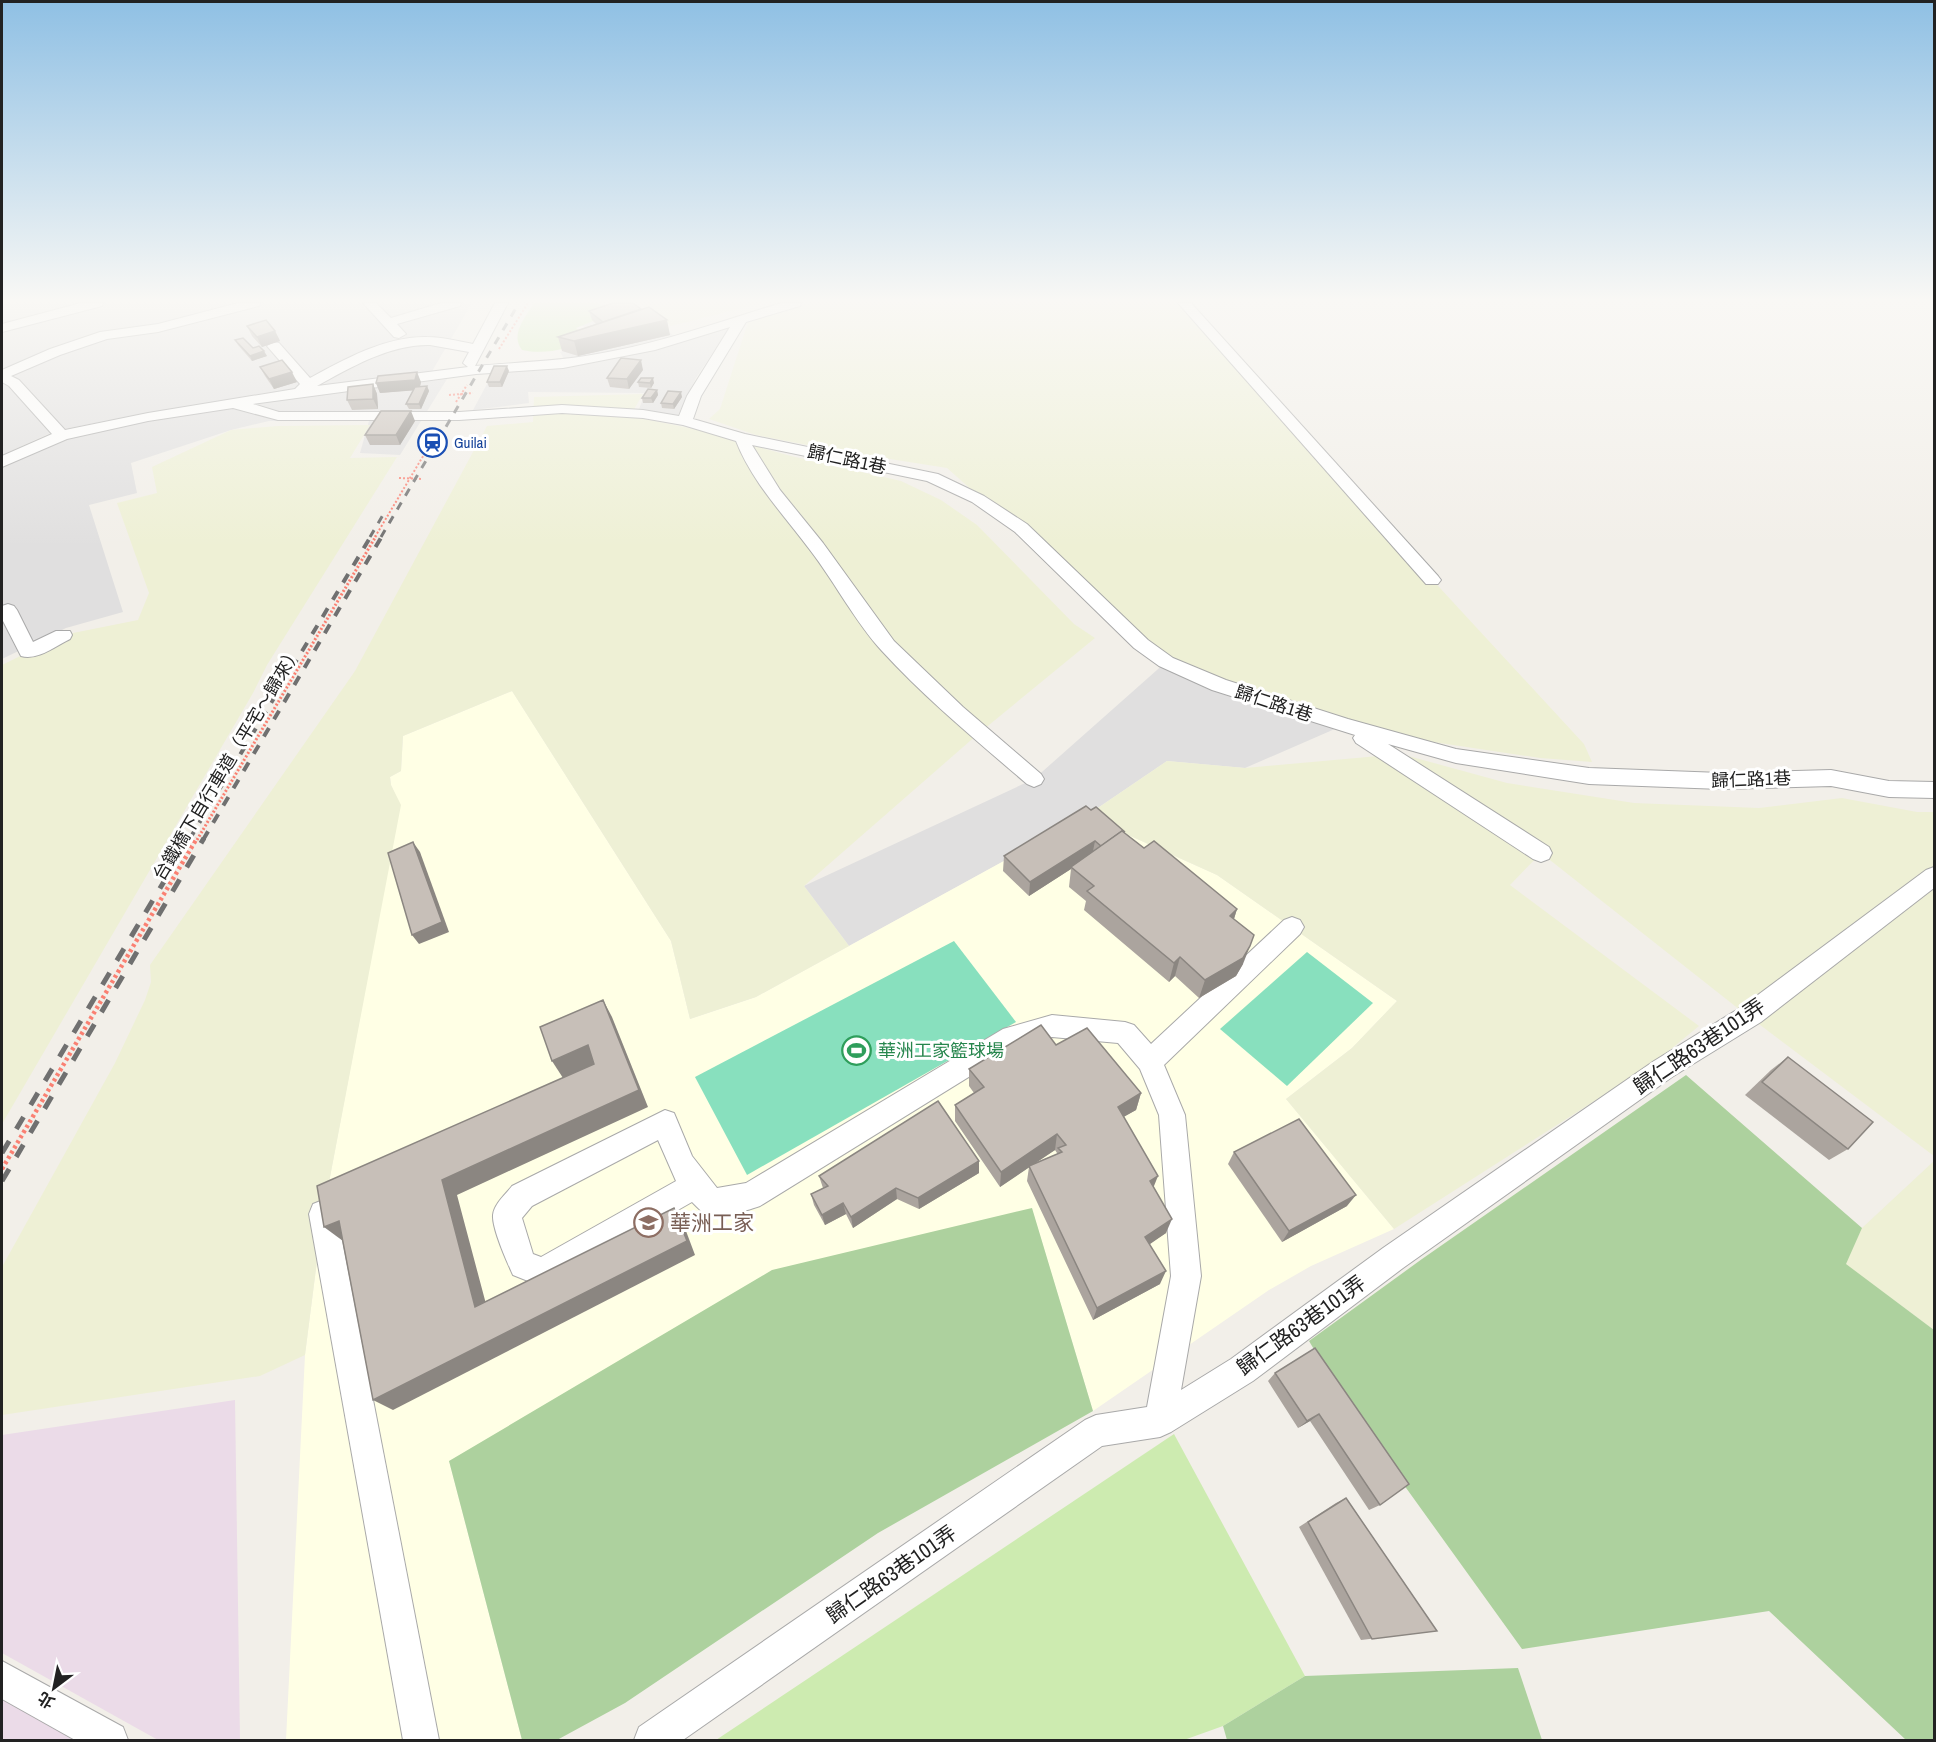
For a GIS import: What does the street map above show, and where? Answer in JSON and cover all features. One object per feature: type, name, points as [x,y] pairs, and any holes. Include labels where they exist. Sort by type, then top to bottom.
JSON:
[{"type":"street","points":[[16,384],[62,435]]},
{"type":"street","points":[[299,384],[302,389]]},
{"type":"street","points":[[302,389],[309,384]]},
{"type":"street","points":[[2,462],[62,435],[148,417],[236,404],[302,389],[348,384]]},
{"type":"street","points":[[685,421],[694,396],[701,384]]},
{"type":"street","points":[[1257,384],[1432,580]]},
{"type":"street","name":"歸仁路1巷","points":[[236,404],[278,416],[454,416],[562,409],[643,414],[685,421],[742,438],[932,477],[978,499],[1021,528],[1141,644],[1166,662],[1219,685],[1344,725],[1456,756],[1589,776],[1721,781],[1832,778],[1888,789],[1935,790]]},
{"type":"street","points":[[742,438],[749,455],[774,493],[887,645],[956,712],[1034,779]]},
{"type":"street","points":[[2,613],[8,610],[28,652],[63,635]]},
{"type":"street","points":[[1344,725],[1540,853]]},
{"type":"street","name":"歸仁路63巷101弄","points":[[652,1740],[1096,1431],[1160,1421],[1242,1370],[1393,1258],[1654,1076],[1752,1014],[1935,876]]},
{"type":"street","points":[[1150,1062],[1292,927]]},
{"type":"street","points":[[694,1186],[543,1272],[523,1265],[516,1250],[507,1215],[522,1196],[665,1122],[675,1155],[694,1186],[712,1202],[750,1196],[1012,1036],[1052,1026],[1125,1033],[1150,1062],[1172,1115],[1186,1276],[1160,1421]]},
{"type":"street","points":[[323,1214],[421,1740]]},
{"type":"street","points":[[2,1679],[110,1740]]},
{"type":"path","name":"台鐵橋下自行車道（平宅～歸來）","points":[[2,1169],[410,478],[454,416],[461,394],[467,384]]},
{"type":"path","points":[[449,395],[473,393]]},
{"type":"path","points":[[399,478],[423,479]]},
{"type":"shaded area","points":[[2,384],[337,384],[273,392],[55,431],[2,455]]},
{"type":"shaded area","points":[[405,384],[444,384],[400,455],[360,453],[369,421],[269,421],[231,430],[131,463],[137,493],[89,505],[123,612],[66,628],[2,659],[2,467],[64,439],[146,422],[287,399]]},
{"type":"shaded area","points":[[487,384],[693,384],[678,415],[638,412],[645,393],[528,392],[529,403],[473,410]]},
{"type":"shaded area","points":[[728,384],[1252,384],[1584,744],[1592,762],[1540,758],[1420,740],[1319,712],[1206,676],[1158,655],[947,468],[756,435],[709,419],[720,409]]},
{"type":"shaded area","points":[[643,394],[630,416],[714,433],[791,456],[901,481],[941,500],[977,525],[1074,624],[1095,638],[978,734],[804,886],[849,946],[756,997],[690,1019],[671,941],[512,691],[403,736],[401,771],[390,777],[391,785],[401,805],[323,1214],[305,1355],[260,1376],[2,1415],[2,1267],[115,1063],[145,1000],[151,982],[150,965],[355,671],[487,426],[533,422],[534,397]]},
{"type":"shaded area","points":[[370,425],[350,458],[397,457],[267,665],[253,693],[2,1124],[2,665],[63,635],[138,620],[149,593],[117,503],[157,493],[152,467],[231,430],[278,426]]},
{"type":"shaded area","points":[[1166,662],[1344,725],[1245,768],[1167,761],[1086,816],[849,946],[804,886],[1034,779]]},
{"type":"shaded area","name":"華洲工家","points":[[512,691],[671,941],[690,1019],[756,997],[1086,816],[1217,875],[1397,1001],[1352,1048],[1286,1099],[1394,1229],[1311,1266],[1269,1290],[1093,1411],[1032,1209],[449,1461],[522,1740],[286,1740],[305,1355],[323,1214],[400,805],[390,777],[401,771],[403,736]]},
{"type":"shaded area","points":[[1401,754],[1507,783],[1634,803],[1759,808],[1842,798],[1917,812],[1934,812],[1934,1156],[1735,1006],[1541,853],[1510,885],[1699,1026],[1654,1063],[1394,1229],[1286,1099],[1352,1048],[1397,1001],[1217,875],[1086,816],[1167,761],[1245,768]]},
{"type":"shaded area","points":[[1934,1161],[1934,1330],[1845,1264],[1862,1228]]},
{"type":"shaded area","points":[[235,1400],[240,1740],[158,1740],[2,1653],[2,1435]]},
{"type":"shaded area","points":[[2,1698],[75,1740],[2,1740]]},
{"type":"green space","name":"華洲工家籃球場","points":[[954,941],[1016,1022],[747,1175],[695,1077]]},
{"type":"green space","points":[[1307,952],[1373,1003],[1287,1086],[1220,1029]]},
{"type":"green space","points":[[1686,1075],[1862,1228],[1846,1264],[1934,1330],[1934,1740],[1906,1740],[1769,1611],[1522,1649],[1350,1410],[1309,1341],[1422,1259]]},
{"type":"green space","points":[[1032,1208],[1093,1411],[878,1533],[625,1703],[557,1740],[522,1740],[449,1461],[772,1270]]},
{"type":"green space","points":[[1174,1434],[1305,1676],[1223,1726],[1184,1740],[716,1740]]},
{"type":"green space","points":[[1518,1668],[1542,1740],[1227,1740],[1223,1726],[1305,1676]]},
{"type":"building","points":[[373,384],[373,399],[347,400],[348,387]]},
{"type":"building","points":[[427,386],[419,404],[406,404],[415,387]]},
{"type":"building","points":[[648,389],[657,390],[651,398],[642,398]]},
{"type":"building","points":[[668,391],[681,392],[673,404],[661,403]]},
{"type":"building","points":[[381,411],[411,411],[396,435],[365,435]]},
{"type":"building","points":[[1086,806],[1091,810],[1096,807],[1125,832],[1122,831],[1101,846],[1095,841],[1030,882],[1004,856]]},
{"type":"building","points":[[1122,831],[1144,848],[1154,841],[1237,909],[1230,916],[1254,935],[1243,958],[1205,980],[1180,957],[1174,963],[1087,891],[1094,886],[1071,867]]},
{"type":"building","points":[[413,842],[442,922],[412,935],[388,853]]},
{"type":"building","points":[[603,1000],[639,1090],[442,1180],[475,1307],[674,1208],[687,1241],[373,1400],[339,1221],[324,1227],[317,1186],[594,1064],[588,1045],[552,1061],[540,1027]]},
{"type":"building","points":[[1041,1025],[1056,1045],[1087,1028],[1141,1093],[1118,1107],[1158,1176],[1150,1181],[1172,1219],[1145,1237],[1166,1271],[1097,1308],[1029,1166],[1062,1152],[1058,1148],[1066,1145],[1057,1134],[1001,1172],[955,1105],[984,1087],[969,1069]]},
{"type":"building","points":[[1788,1057],[1873,1122],[1848,1149],[1762,1082]]},
{"type":"building","points":[[938,1101],[979,1161],[918,1198],[896,1188],[851,1217],[843,1203],[822,1215],[811,1194],[828,1186],[819,1176]]},
{"type":"building","points":[[1299,1119],[1356,1195],[1289,1231],[1234,1152]]},
{"type":"building","points":[[1315,1348],[1409,1484],[1380,1505],[1319,1414],[1307,1421],[1275,1373]]},
{"type":"building","points":[[1346,1498],[1437,1631],[1372,1639],[1308,1522]]},
{"type":"railway","points":[[381,537],[471,384]]},
{"type":"railway","points":[[370,537],[383,515]]},
{"type":"railway","points":[[189,840],[371,536]]},
{"type":"railway","points":[[203,840],[382,536]]},
{"type":"railway","points":[[2,1153],[190,838]]},
{"type":"railway","points":[[2,1181],[204,838]]},
{"type":"place","name":"Guilai","points":[[433,442]]},
{"type":"place","name":"華洲工家籃球場","points":[[857,1050]]},
{"type":"place","name":"華洲工家","points":[[649,1222]]}]
